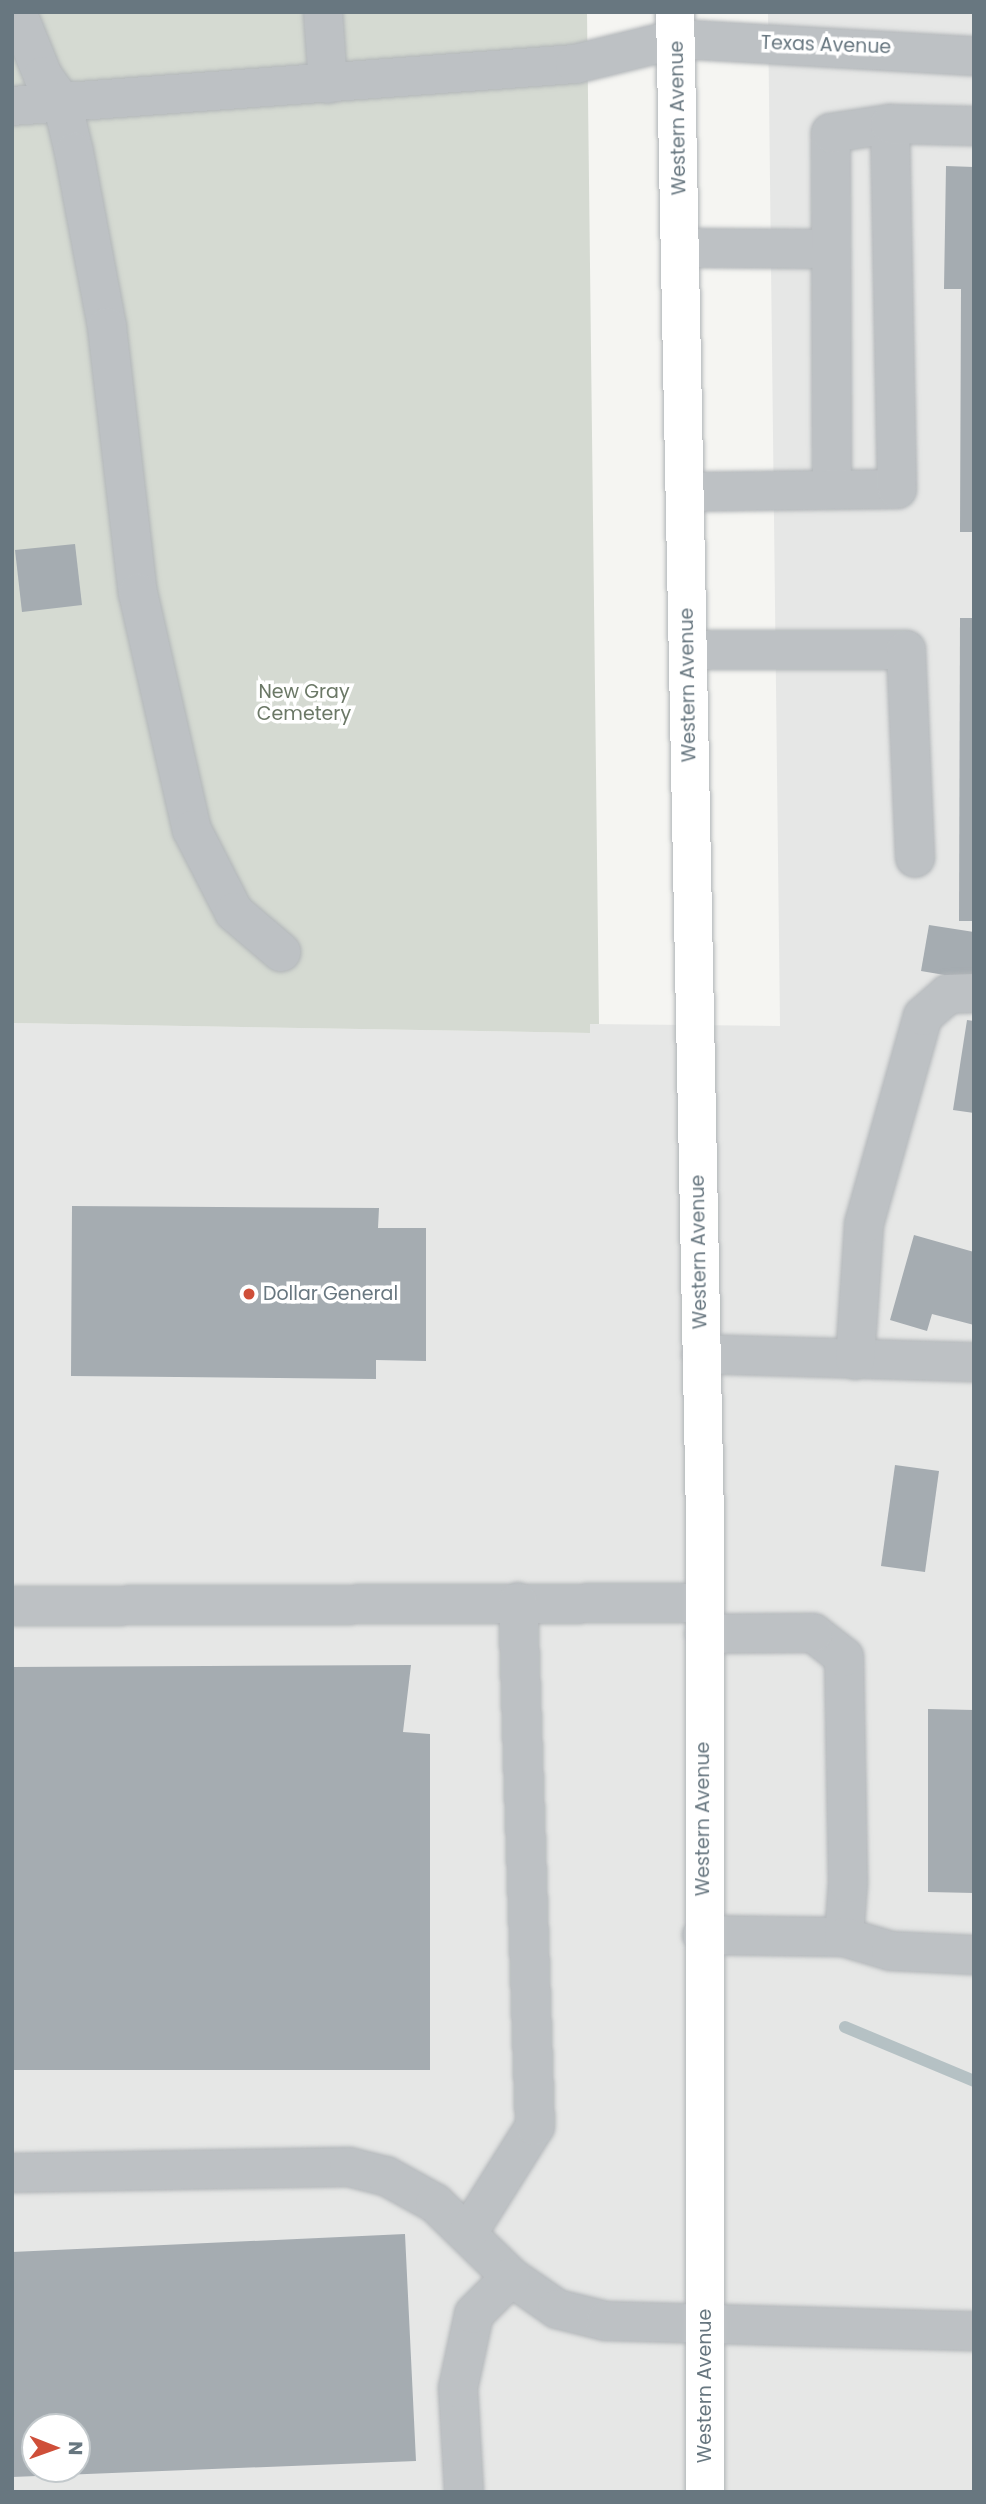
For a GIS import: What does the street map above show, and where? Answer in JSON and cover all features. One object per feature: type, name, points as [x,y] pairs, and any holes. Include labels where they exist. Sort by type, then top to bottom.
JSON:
[{"type":"main road","name":"Western Avenue","points":[[676,25],[701,1354],[705,2492]]},
{"type":"street","points":[[18,12],[43,76],[62,102],[107,327],[138,593],[192,830],[234,912],[281,953]]},
{"type":"street","points":[[323,12],[328,84]]},
{"type":"street","name":"Texas Avenue","points":[[12,106],[575,64],[676,25],[974,56]]},
{"type":"street","points":[[832,490],[831,132],[890,124],[974,126]]},
{"type":"street","points":[[685,492],[897,489],[890,124]]},
{"type":"street","points":[[681,248],[831,249]]},
{"type":"street","points":[[688,650],[906,650],[915,858]]},
{"type":"street","points":[[855,1360],[864,1224],[923,1016],[948,994],[974,993]]},
{"type":"street","points":[[701,1354],[974,1362]]},
{"type":"street","points":[[468,2233],[535,2126],[518,1602]]},
{"type":"street","points":[[12,1606],[518,1602],[704,1618],[813,1633],[844,1657],[844,1937]]},
{"type":"street","points":[[702,1935],[844,1937],[891,1951],[974,1955]]},
{"type":"street","points":[[12,2173],[349,2167],[386,2176],[435,2203],[511,2277],[557,2309],[606,2322],[974,2331]]},
{"type":"street","points":[[464,2492],[458,2388],[474,2314],[511,2277]]},
{"type":"shaded area","points":[[768,12],[974,12],[974,2492],[12,2492],[12,1023],[590,1033],[590,1024],[780,1026]]},
{"type":"green space","name":"New Gray Cemetery","points":[[12,12],[587,12],[599,1024],[590,1024],[590,1033],[12,1023]]},
{"type":"building","points":[[946,166],[974,167],[974,532],[960,532],[961,289],[944,289]]},
{"type":"building","points":[[75,544],[82,605],[22,612],[15,550]]},
{"type":"building","points":[[960,618],[974,618],[974,921],[959,921]]},
{"type":"building","points":[[929,925],[974,932],[974,980],[921,971]]},
{"type":"building","points":[[967,1020],[974,1021],[974,1113],[953,1110]]},
{"type":"building","name":"Dollar General","points":[[72,1206],[379,1208],[378,1228],[426,1228],[426,1361],[376,1360],[376,1379],[71,1376]]},
{"type":"building","points":[[914,1235],[974,1252],[974,1325],[932,1314],[927,1331],[890,1320]]},
{"type":"building","points":[[895,1465],[939,1471],[925,1572],[881,1566]]},
{"type":"building","points":[[411,1665],[403,1732],[430,1734],[430,2070],[12,2070],[12,1667]]},
{"type":"building","points":[[928,1709],[974,1710],[974,1893],[928,1892]]},
{"type":"building","points":[[405,2234],[416,2461],[91,2474],[91,2413],[21,2413],[21,2477],[12,2477],[12,2252]]},
{"type":"waterway","points":[[845,2027],[974,2081]]},
{"type":"place","name":"Dollar General","points":[[249,1294]]}]
